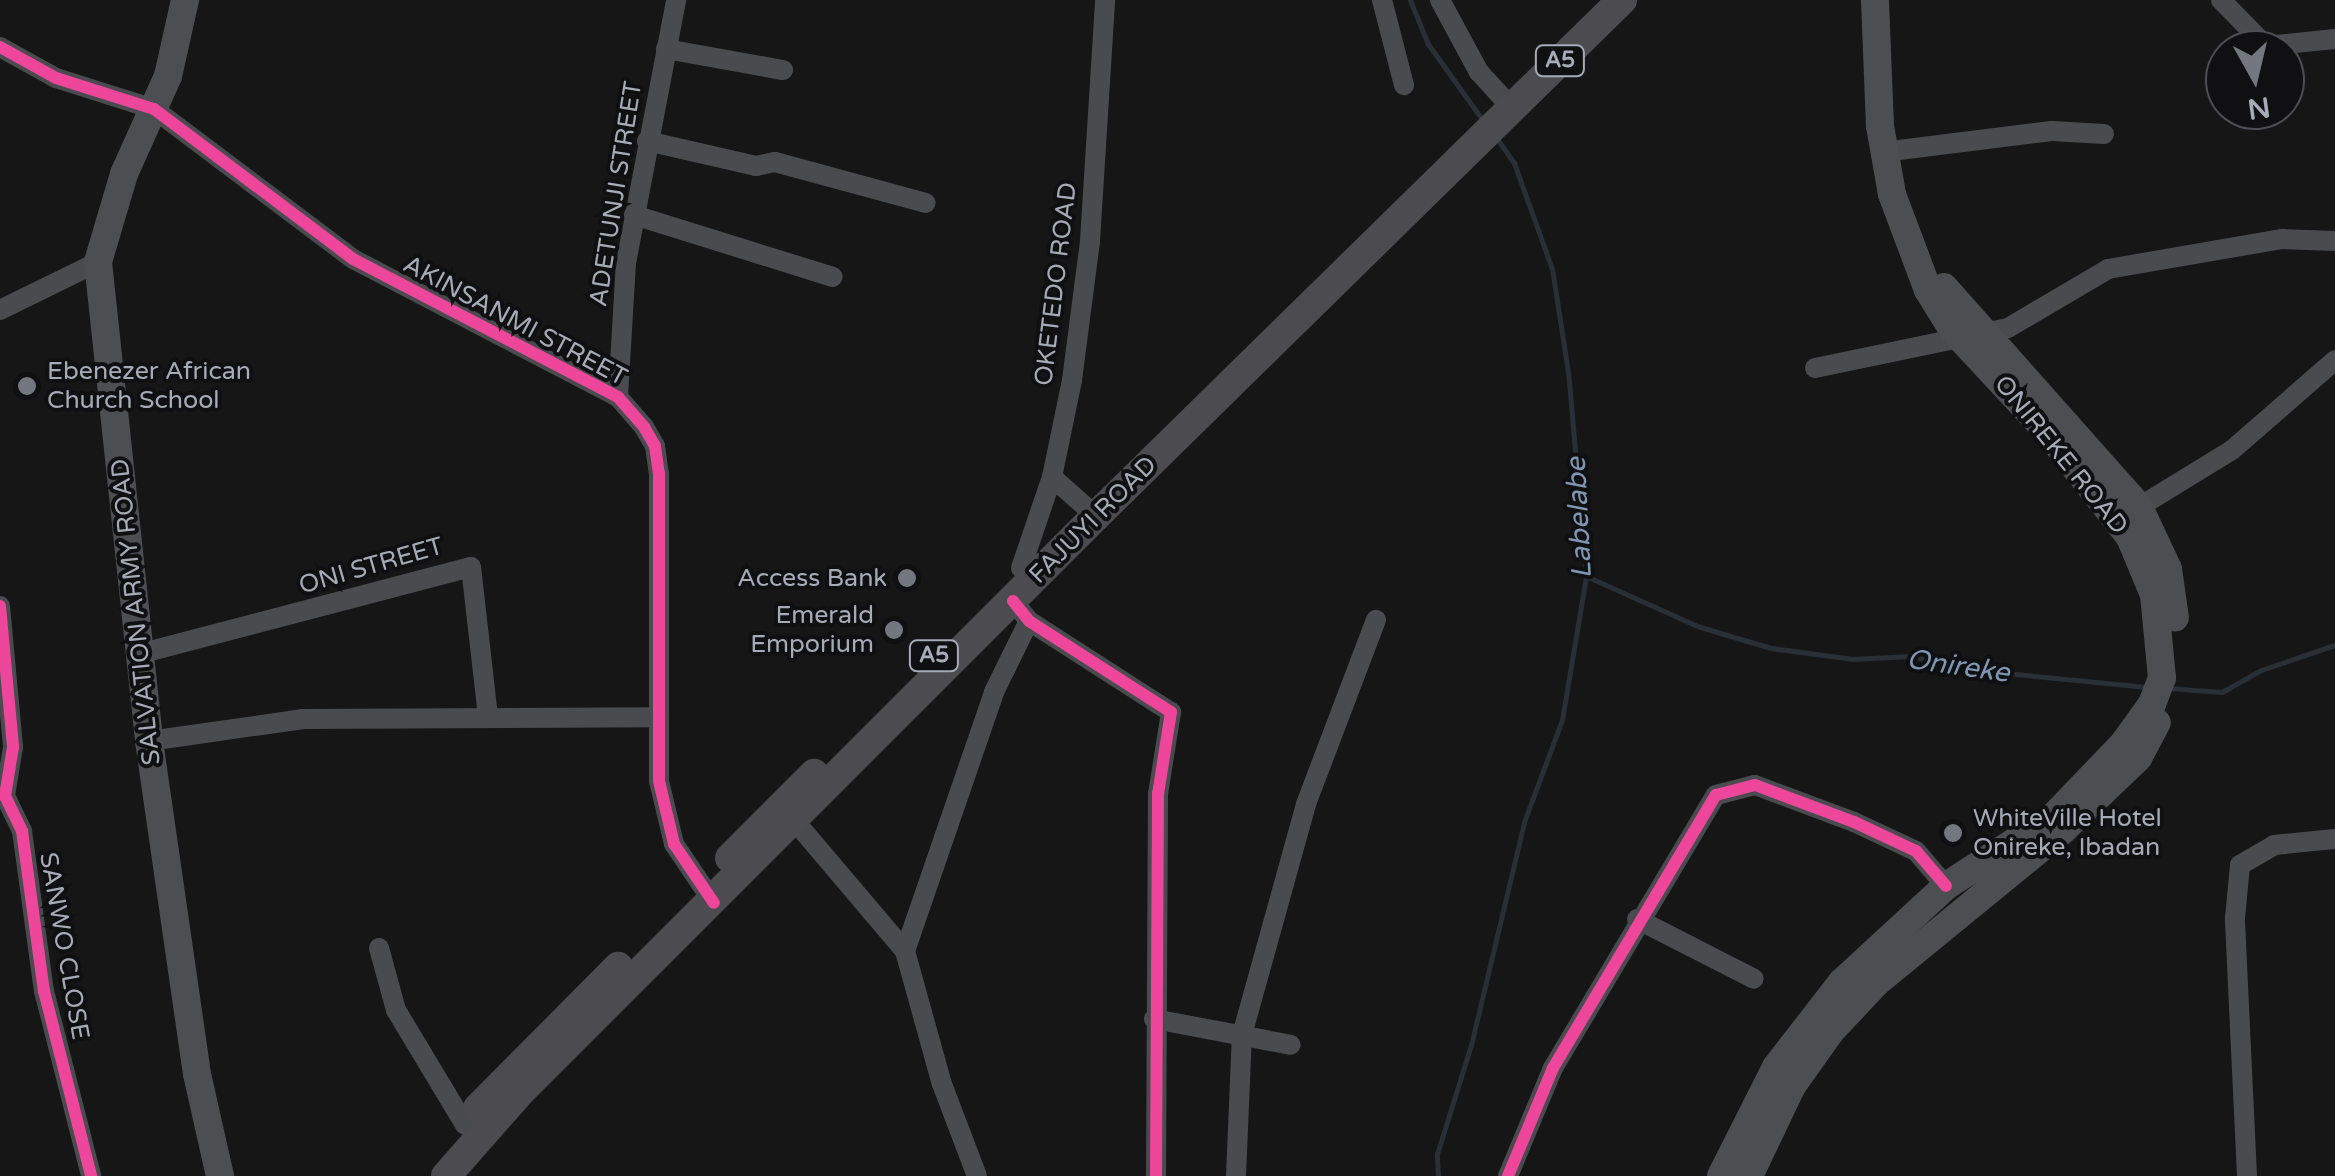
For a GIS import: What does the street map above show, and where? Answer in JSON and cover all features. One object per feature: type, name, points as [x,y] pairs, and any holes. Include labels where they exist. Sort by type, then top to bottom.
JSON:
[{"type":"highway","name":"FAJUYI ROAD","points":[[446,1176],[520,1092],[1021,568],[1090,512],[1499,107],[1596,0]]},
{"type":"highway","name":"FAJUYI ROAD","points":[[1499,107],[1622,0]]},
{"type":"highway","name":"FAJUYI ROAD","points":[[788,814],[1021,610],[1090,512]]},
{"type":"highway","name":"FAJUYI ROAD","points":[[422,1176],[508,1073],[708,895]]},
{"type":"main road","name":"SALVATION ARMY ROAD","points":[[185,0],[154,110],[117,192],[98,262],[150,740],[197,1074],[220,1176]]},
{"type":"main road","name":"ONIREKE ROAD","points":[[1875,0],[1880,126],[1892,194],[1928,290],[2139,507],[2168,569],[2175,612],[2164,688]]},
{"type":"main road","name":"ONIREKE ROAD","points":[[1891,0],[1887,59],[1899,150],[1926,251],[1971,335],[2130,537],[2154,595],[2164,688]]},
{"type":"main road","points":[[1749,1176],[1792,1086],[1831,1031],[1876,983],[2059,822],[2164,688]]},
{"type":"main road","points":[[1721,1176],[1776,1068],[1842,982],[1946,886],[2059,822]]},
{"type":"street","name":"ADETUNJI STREET","points":[[618,397],[634,215],[676,0]]},
{"type":"street","name":"OKETEDO ROAD","points":[[1021,568],[1052,477],[1090,241],[1105,0]]},
{"type":"street","points":[[1382,0],[1404,85]]},
{"type":"street","points":[[1440,0],[1499,107]]},
{"type":"street","points":[[2222,0],[2266,46],[2335,38]]},
{"type":"street","name":"AKINSANMI STREET","points":[[0,48],[56,78],[154,110],[352,260],[618,397],[656,446],[658,717],[664,814],[685,868],[708,895]]},
{"type":"street","points":[[666,49],[783,70]]},
{"type":"street","points":[[1899,150],[2052,131],[2104,134]]},
{"type":"street","points":[[647,141],[756,166],[775,162],[926,203]]},
{"type":"street","points":[[634,215],[832,277]]},
{"type":"street","points":[[1815,368],[1971,335],[2041,314],[2108,270],[2282,239],[2335,241]]},
{"type":"street","points":[[0,310],[98,262]]},
{"type":"street","points":[[2139,507],[2232,450],[2335,360]]},
{"type":"street","points":[[1052,477],[1090,512]]},
{"type":"street","name":"ONI STREET","points":[[139,654],[471,567],[488,718]]},
{"type":"street","name":"SANWO CLOSE","points":[[0,606],[13,746],[4,796],[22,831],[44,991],[91,1176]]},
{"type":"street","points":[[905,951],[1021,610],[1171,712],[1158,794],[1156,1176]]},
{"type":"street","points":[[1236,1176],[1242,1034],[1306,804],[1340,719],[1348,680],[1376,620]]},
{"type":"street","points":[[150,740],[303,719],[658,717]]},
{"type":"street","points":[[1508,1176],[1553,1068],[1637,919],[1716,794],[1736,785],[1755,785],[1916,851],[1946,886]]},
{"type":"street","points":[[788,814],[905,951],[942,1084],[977,1176]]},
{"type":"street","points":[[2247,1176],[2235,918],[2240,866],[2274,845],[2335,839]]},
{"type":"street","points":[[1637,919],[1754,978]]},
{"type":"street","points":[[379,948],[396,1010],[465,1125]]},
{"type":"street","points":[[1154,1019],[1291,1045]]},
{"type":"waterway","name":"Labelabe","points":[[1410,0],[1428,44],[1484,122]]},
{"type":"waterway","name":"Labelabe","points":[[1438,1176],[1437,1154],[1471,1045],[1524,822],[1562,720],[1586,576],[1568,372],[1552,269],[1514,163],[1497,139]]},
{"type":"waterway","name":"Onireke","points":[[1586,576],[1697,626],[1771,648],[1853,659],[1910,656],[1984,671],[2147,687]]},
{"type":"waterway","name":"Onireke","points":[[2168,688],[2222,692],[2261,670],[2335,645]]},
{"type":"cycle path","points":[[0,47],[56,78],[154,109],[353,259],[618,397],[644,427],[655,446],[659,473],[659,781],[674,844],[714,903]]},
{"type":"cycle path","points":[[1013,601],[1029,621],[1171,712],[1158,794],[1156,1176]]},
{"type":"cycle path","points":[[0,606],[13,747],[5,796],[22,831],[44,991],[91,1176]]},
{"type":"cycle path","points":[[1508,1176],[1553,1068],[1716,795],[1755,785],[1854,822],[1916,851],[1946,886]]},
{"type":"place","name":"Ebenezer African Church School","points":[[27,386]]},
{"type":"place","name":"Access Bank","points":[[907,578]]},
{"type":"place","name":"Emerald Emporium","points":[[894,630]]},
{"type":"place","name":"WhiteVille Hotel Onireke, Ibadan","points":[[1953,833]]}]
